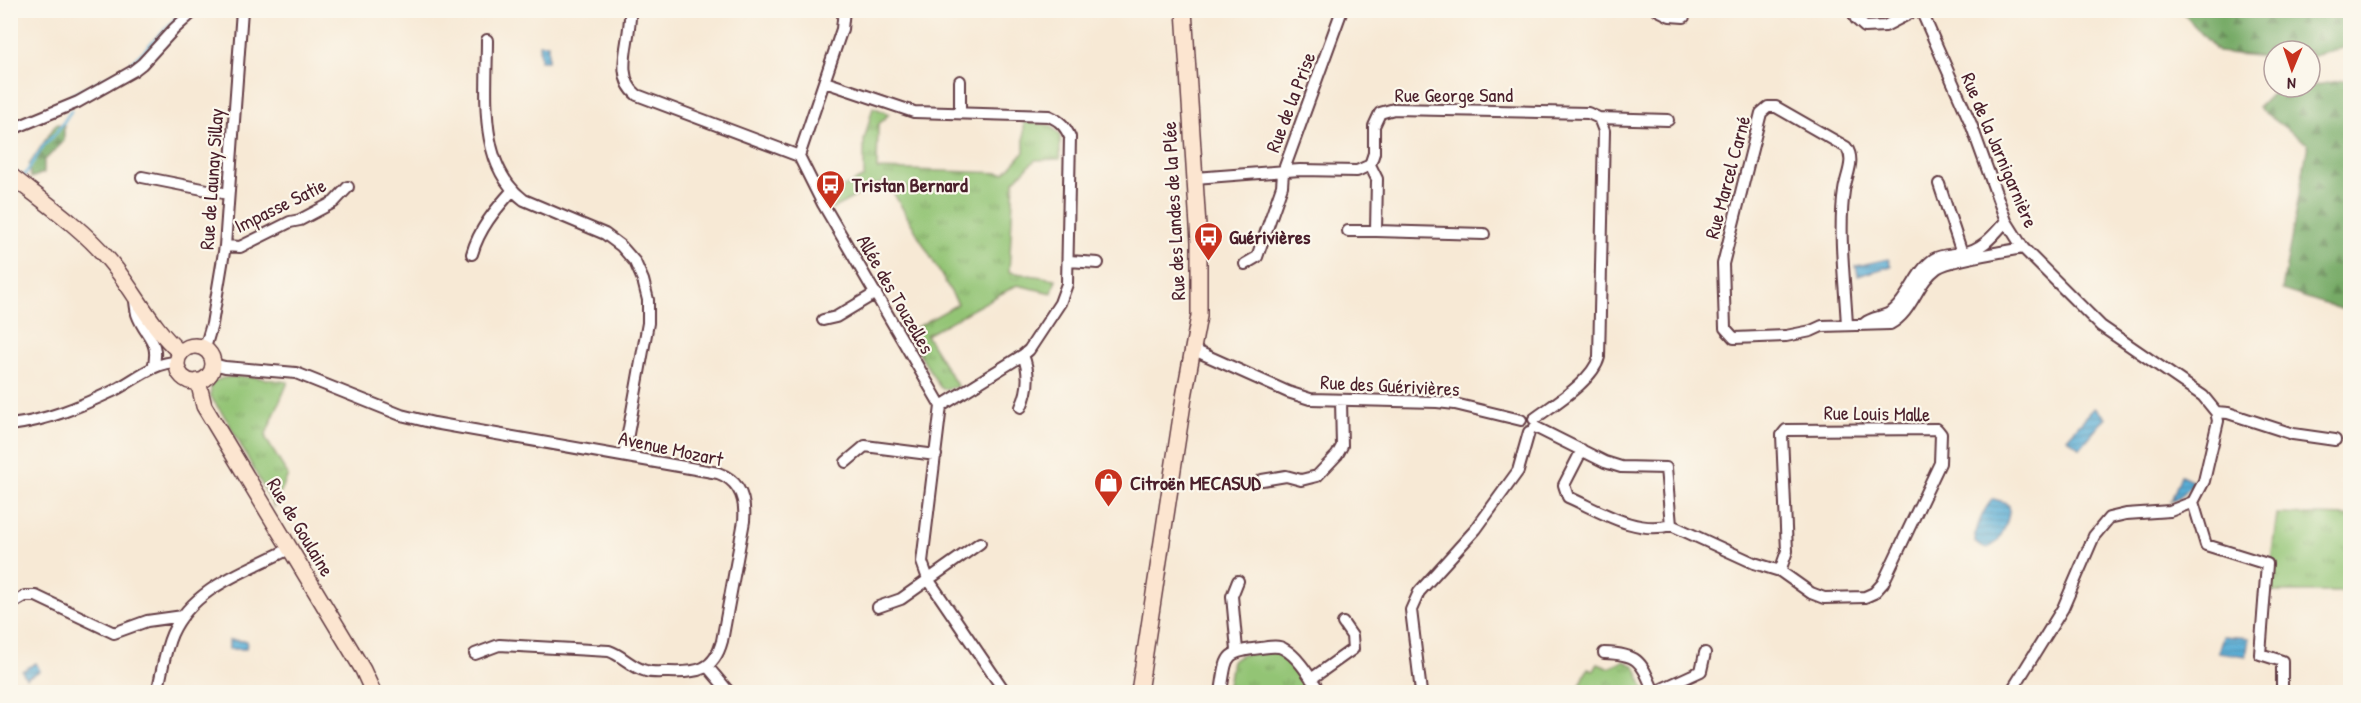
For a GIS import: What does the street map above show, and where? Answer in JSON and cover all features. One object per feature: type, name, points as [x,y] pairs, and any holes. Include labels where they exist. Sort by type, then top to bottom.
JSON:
[{"type":"street","points":[[10,130],[78,102],[126,76],[142,64],[195,10]]},
{"type":"street","name":"Rue de Launay Sillay","points":[[205,348],[212,324],[225,246],[242,10]]},
{"type":"street","points":[[630,10],[623,76],[628,88],[637,95],[799,156],[842,29],[844,10]]},
{"type":"street","name":"Rue des Landes de la Plée","points":[[1139,693],[1184,397],[1194,350],[1200,286],[1184,10]]},
{"type":"street","name":"Rue de la Prise","points":[[1245,264],[1257,258],[1282,186],[1283,172],[1342,10]]},
{"type":"street","points":[[1658,10],[1670,16],[1684,17]]},
{"type":"street","points":[[1852,10],[1856,19],[1866,27],[1885,26],[1916,10]]},
{"type":"street","name":"Rue de la Jarnigarnière","points":[[1921,10],[1971,124],[2006,221],[2023,248],[2101,326],[2203,396],[2216,412]]},
{"type":"street","points":[[487,40],[489,141],[501,173],[512,191],[524,200],[605,234],[621,246],[634,262],[643,280],[648,300],[648,323],[624,456]]},
{"type":"street","points":[[960,81],[960,113]]},
{"type":"street","points":[[825,82],[914,112],[1050,117],[1059,121],[1070,136],[1067,284],[1060,303],[1029,350],[941,406],[922,562],[928,579],[1005,693]]},
{"type":"street","name":"Rue Marcel Carné","points":[[1847,325],[1844,191],[1851,159],[1850,153],[1846,147],[1776,106],[1768,108],[1761,113],[1723,264],[1725,328],[1734,338],[1786,336],[1822,326],[1847,325],[1865,323],[1869,319],[1891,313],[1900,305],[1924,269],[1934,259],[1976,250],[1988,241],[2006,221]]},
{"type":"street","name":"Rue George Sand","points":[[1370,165],[1374,153],[1374,126],[1380,113],[1394,109],[1588,113],[1599,118],[1668,120]]},
{"type":"street","points":[[1421,693],[1411,610],[1419,592],[1476,529],[1518,471],[1533,426],[1596,369],[1599,357],[1604,131],[1599,118]]},
{"type":"street","name":"Allée des Touzelles","points":[[799,156],[823,204],[941,406]]},
{"type":"street","points":[[1283,172],[1357,171],[1370,165],[1377,179],[1376,231]]},
{"type":"street","name":"Rue de la Prise","points":[[1195,178],[1283,172]]},
{"type":"street","points":[[10,175],[108,258],[179,358],[183,376],[198,381],[207,378],[213,364],[211,355],[205,348],[195,346],[179,358],[153,368],[114,391],[56,415],[10,425]]},
{"type":"street","points":[[142,177],[228,194]]},
{"type":"street","points":[[1939,184],[1962,253]]},
{"type":"street","name":"Impasse Satie","points":[[225,246],[240,247],[290,222],[300,220],[334,202],[348,187]]},
{"type":"street","points":[[472,254],[477,237],[512,191]]},
{"type":"street","points":[[1348,231],[1484,234]]},
{"type":"street","name":"Rue Marcel Carné","points":[[1865,323],[1869,326],[1881,326],[1899,319],[1937,268],[1945,264],[2023,248]]},
{"type":"street","points":[[1069,261],[1098,263]]},
{"type":"street","points":[[134,293],[137,315],[155,344],[153,368]]},
{"type":"street","points":[[823,320],[836,317],[876,293]]},
{"type":"street","name":"Rue des Guérivières","points":[[1194,350],[1288,392],[1310,399],[1455,404],[1521,420],[1521,428],[1524,431],[1533,426]]},
{"type":"street","points":[[1021,407],[1027,394],[1028,368],[1023,355]]},
{"type":"street","name":"Avenue Mozart","points":[[213,364],[225,368],[296,373],[401,415],[434,423],[718,473],[732,481],[741,491],[744,521],[722,641],[715,659],[707,666]]},
{"type":"street","name":"Rue de Goulaine","points":[[198,381],[204,406],[374,693]]},
{"type":"street","points":[[1262,480],[1286,476],[1300,480],[1317,476],[1337,456],[1342,446],[1341,401]]},
{"type":"street","points":[[2011,693],[2063,608],[2094,536],[2109,518],[2126,514],[2170,511],[2193,502],[2204,481],[2218,421],[2216,412],[2228,413],[2293,434],[2335,440]]},
{"type":"street","points":[[1533,426],[1582,450],[1605,462],[1621,467],[1666,468],[1671,525],[1662,527],[1632,525],[1568,497],[1564,485],[1582,450]]},
{"type":"street","name":"Rue Louis Malle","points":[[1671,525],[1754,563],[1780,571],[1811,593],[1824,598],[1865,597],[1874,593],[1883,583],[1940,463],[1941,434],[1937,429],[1786,430],[1782,435],[1787,551],[1780,571]]},
{"type":"street","points":[[846,462],[865,446],[936,455]]},
{"type":"street","points":[[2193,502],[2206,545],[2267,564],[2260,654],[2282,661],[2282,693]]},
{"type":"street","points":[[878,607],[901,599],[980,543]]},
{"type":"street","points":[[157,693],[172,635],[183,616],[208,590],[289,549]]},
{"type":"street","points":[[1237,650],[1232,596],[1238,581]]},
{"type":"street","points":[[13,603],[25,596],[36,597],[114,633],[147,621],[183,616]]},
{"type":"street","points":[[1311,679],[1353,650],[1352,636],[1343,623]]},
{"type":"street","points":[[475,654],[499,645],[609,651],[646,672],[696,672],[707,666],[729,693]]},
{"type":"street","points":[[1221,693],[1228,658],[1237,650],[1282,647],[1290,652],[1320,693]]},
{"type":"street","points":[[1604,653],[1623,653],[1641,663],[1654,693],[1701,671],[1706,653]]},
{"type":"green space","points":[[2181,11],[2350,11],[2350,46],[2322,54],[2322,39],[2262,39],[2262,57],[2218,52]]},
{"type":"green space","points":[[2350,79],[2350,312],[2282,290],[2308,144],[2258,108],[2267,99],[2322,99],[2322,84]]},
{"type":"green space","points":[[873,107],[889,114],[878,125],[877,169],[1005,173],[1024,152],[1024,122],[1050,125],[1060,135],[1060,159],[1035,160],[1014,181],[1009,272],[1056,279],[1052,293],[1017,285],[926,335],[958,387],[943,389],[940,387],[906,333],[958,304],[886,180],[832,209],[824,197],[864,177],[864,140]]},
{"type":"green space","points":[[56,124],[64,125],[64,141],[44,161],[44,173],[31,178],[29,165]]},
{"type":"green space","points":[[253,377],[288,382],[266,434],[266,439],[288,475],[274,507],[227,420],[210,396],[212,383],[217,380]]},
{"type":"green space","points":[[2277,514],[2350,516],[2350,592],[2270,592]]},
{"type":"green space","points":[[1282,649],[1312,692],[1227,692],[1232,661],[1241,655]]},
{"type":"green space","points":[[1624,661],[1635,666],[1646,692],[1577,692],[1588,668],[1594,670],[1598,664],[1608,668]]},
{"type":"water","points":[[539,44],[548,44],[548,61],[540,61]]},
{"type":"water","points":[[1888,259],[1891,266],[1858,276],[1856,266]]},
{"type":"water","points":[[2094,408],[2106,417],[2080,448],[2067,438]]},
{"type":"water","points":[[2181,475],[2192,480],[2193,483],[2182,495],[2171,501]]},
{"type":"water","points":[[1993,499],[2009,506],[2009,513],[1999,538],[1994,544],[1982,547],[1975,542],[1978,525]]},
{"type":"water","points":[[2223,636],[2249,638],[2246,656],[2218,652]]},
{"type":"water","points":[[229,640],[247,641],[246,649],[229,649]]},
{"type":"water","points":[[36,663],[40,671],[26,678],[22,671]]},
{"type":"waterway","points":[[72,95],[128,67],[174,20],[180,10]]},
{"type":"waterway","points":[[24,176],[44,145],[57,132],[71,111]]},
{"type":"place","name":"Tristan Bernard","points":[[831,210]]},
{"type":"place","name":"Guérivières","points":[[1208,262]]},
{"type":"place","name":"Citroën MECASUD","points":[[1109,508]]}]
